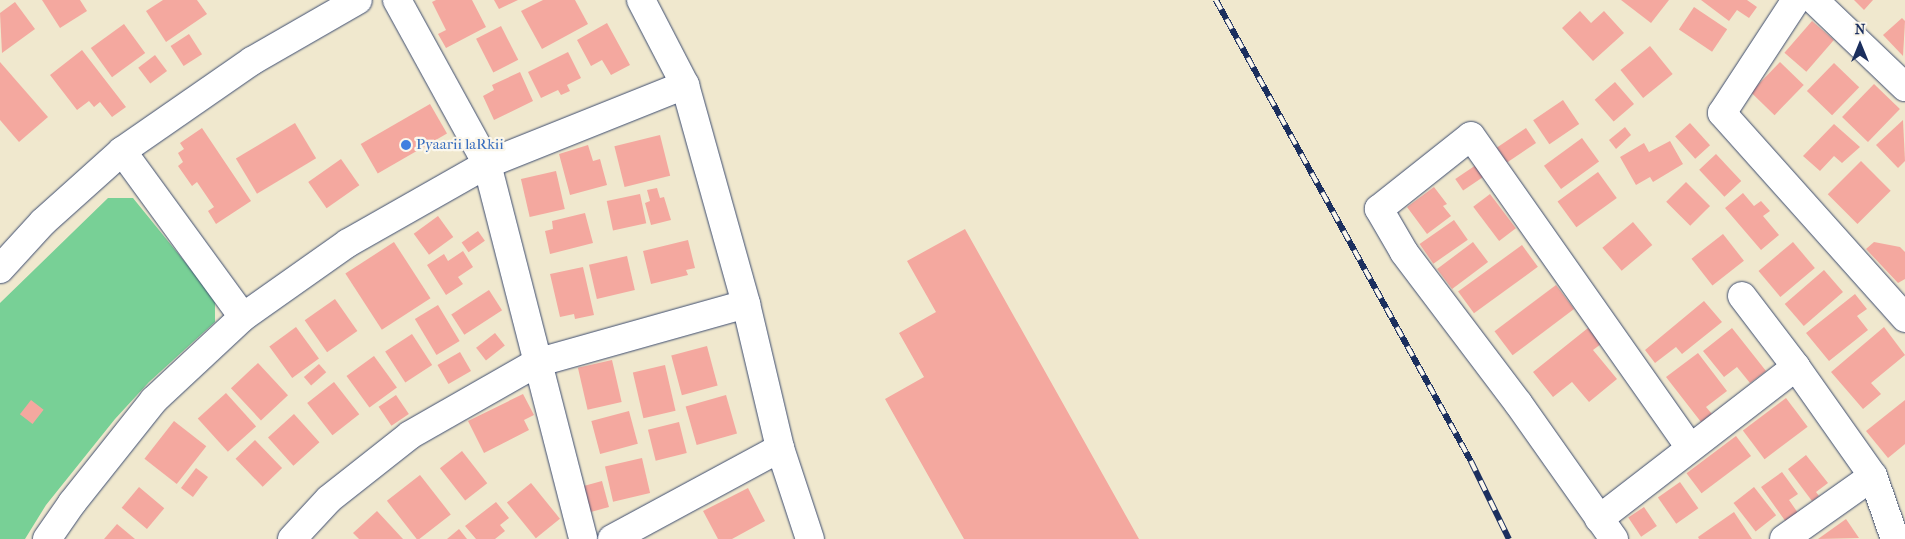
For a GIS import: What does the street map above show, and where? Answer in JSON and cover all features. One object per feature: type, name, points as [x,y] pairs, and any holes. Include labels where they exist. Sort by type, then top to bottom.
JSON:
[{"type":"street","points":[[0,269],[43,222],[122,152],[252,61],[358,0]]},
{"type":"street","points":[[396,0],[487,164],[536,363],[583,539]]},
{"type":"street","points":[[641,0],[685,85],[746,304],[780,448],[810,539]]},
{"type":"street","points":[[1796,0],[1722,113],[1905,318]]},
{"type":"street","points":[[1814,0],[1905,87]]},
{"type":"street","points":[[47,539],[72,503],[154,400],[243,317],[348,243],[487,164],[685,85]]},
{"type":"street","points":[[1690,448],[1471,136],[1379,209],[1404,252],[1518,403],[1606,529],[1690,448],[1796,367]]},
{"type":"street","points":[[122,152],[243,317]]},
{"type":"street","points":[[1742,296],[1796,367],[1873,476],[1895,539]]},
{"type":"street","points":[[292,539],[329,500],[410,435],[536,363],[746,304]]},
{"type":"street","points":[[612,539],[780,448]]},
{"type":"street","points":[[1784,539],[1873,476]]},
{"type":"green space","points":[[108,198],[133,198],[215,299],[215,322],[149,382],[115,419],[46,505],[25,539],[0,539],[0,303]]},
{"type":"building","points":[[42,0],[80,0],[87,11],[60,28]]},
{"type":"building","points":[[163,0],[197,0],[207,14],[166,42],[146,11]]},
{"type":"building","points":[[436,0],[472,0],[486,27],[446,48],[438,34],[446,30],[432,2]]},
{"type":"building","points":[[494,0],[518,0],[499,9]]},
{"type":"building","points":[[543,0],[575,0],[588,24],[542,49],[521,11]]},
{"type":"building","points":[[1621,0],[1669,0],[1651,23]]},
{"type":"building","points":[[1701,0],[1747,0],[1757,7],[1749,18],[1737,10],[1729,21]]},
{"type":"building","points":[[1854,0],[1873,0],[1864,10]]},
{"type":"building","points":[[15,2],[35,29],[2,53],[0,13]]},
{"type":"building","points":[[1694,7],[1727,29],[1712,52],[1679,29]]},
{"type":"building","points":[[1580,11],[1591,23],[1604,11],[1624,33],[1593,61],[1562,28]]},
{"type":"building","points":[[1902,18],[1905,21],[1903,56],[1883,35]]},
{"type":"building","points":[[1812,21],[1834,40],[1806,72],[1784,53]]},
{"type":"building","points":[[607,23],[630,65],[611,75],[602,60],[591,66],[577,40]]},
{"type":"building","points":[[124,24],[145,53],[112,77],[91,48]]},
{"type":"building","points":[[501,26],[518,60],[493,73],[476,39]]},
{"type":"building","points":[[189,34],[202,54],[184,66],[171,46]]},
{"type":"building","points":[[1650,46],[1673,74],[1643,98],[1620,70]]},
{"type":"building","points":[[82,50],[126,107],[112,117],[100,102],[94,107],[89,101],[77,110],[50,75]]},
{"type":"building","points":[[568,52],[581,78],[567,85],[570,91],[561,95],[558,90],[541,98],[528,72]]},
{"type":"building","points":[[155,55],[167,71],[150,84],[138,68]]},
{"type":"building","points":[[0,62],[48,117],[19,142],[0,120]]},
{"type":"building","points":[[1780,62],[1804,85],[1775,115],[1751,92]]},
{"type":"building","points":[[1834,63],[1859,87],[1832,115],[1807,91]]},
{"type":"building","points":[[520,72],[533,101],[494,120],[483,96],[494,90],[492,85]]},
{"type":"building","points":[[1615,82],[1634,104],[1614,122],[1595,100]]},
{"type":"building","points":[[1874,84],[1900,109],[1868,142],[1842,117]]},
{"type":"building","points":[[1563,100],[1579,124],[1549,144],[1533,120]]},
{"type":"building","points":[[430,104],[447,133],[378,173],[361,144]]},
{"type":"building","points":[[1903,120],[1905,161],[1898,168],[1876,145]]},
{"type":"building","points":[[295,123],[316,158],[257,194],[236,159]]},
{"type":"building","points":[[1690,123],[1710,145],[1695,159],[1675,136]]},
{"type":"building","points":[[1834,124],[1860,147],[1842,163],[1834,156],[1820,171],[1803,156]]},
{"type":"building","points":[[1625,127],[1631,135],[1616,149],[1609,140]]},
{"type":"building","points":[[202,128],[251,201],[216,224],[208,211],[214,207],[197,182],[192,186],[178,166],[183,162],[178,153],[184,149],[180,143]]},
{"type":"building","points":[[1526,128],[1536,143],[1507,162],[1497,148]]},
{"type":"building","points":[[660,135],[670,176],[625,187],[614,146]]},
{"type":"building","points":[[1582,138],[1599,161],[1561,189],[1544,166]]},
{"type":"building","points":[[1670,141],[1683,164],[1653,182],[1650,177],[1636,185],[1620,157],[1644,143],[1649,152]]},
{"type":"building","points":[[588,145],[593,161],[600,159],[607,185],[570,195],[559,154]]},
{"type":"building","points":[[1716,154],[1741,181],[1724,197],[1699,170]]},
{"type":"building","points":[[341,159],[359,185],[327,208],[308,182]]},
{"type":"building","points":[[1861,161],[1891,191],[1857,224],[1828,194]]},
{"type":"building","points":[[1476,165],[1484,177],[1463,191],[1455,179]]},
{"type":"building","points":[[556,171],[565,209],[530,217],[521,179]]},
{"type":"building","points":[[1598,172],[1617,198],[1576,227],[1558,201]]},
{"type":"building","points":[[1686,182],[1710,206],[1690,226],[1666,202]]},
{"type":"building","points":[[1434,187],[1447,204],[1443,206],[1451,216],[1427,234],[1407,207]]},
{"type":"building","points":[[657,188],[660,198],[664,197],[671,220],[651,225],[645,203],[650,201],[647,190]]},
{"type":"building","points":[[1743,193],[1754,206],[1761,201],[1770,211],[1763,216],[1779,235],[1761,250],[1725,208]]},
{"type":"building","points":[[640,194],[646,223],[613,230],[607,201]]},
{"type":"building","points":[[1490,194],[1516,228],[1499,241],[1473,207]]},
{"type":"building","points":[[585,213],[593,243],[550,254],[545,231],[553,229],[552,221]]},
{"type":"building","points":[[438,216],[453,237],[429,255],[414,234]]},
{"type":"building","points":[[1454,220],[1468,240],[1433,264],[1420,244]]},
{"type":"building","points":[[1633,222],[1652,245],[1622,271],[1602,248]]},
{"type":"building","points":[[965,229],[1139,539],[964,539],[885,399],[924,377],[899,333],[936,312],[907,261]]},
{"type":"building","points":[[478,231],[485,241],[468,252],[462,242]]},
{"type":"building","points":[[1723,234],[1744,261],[1712,285],[1691,259]]},
{"type":"building","points":[[688,240],[695,268],[686,270],[688,275],[651,284],[643,251]]},
{"type":"building","points":[[394,242],[430,298],[382,330],[345,274]]},
{"type":"building","points":[[1473,242],[1488,262],[1452,289],[1437,269]]},
{"type":"building","points":[[1793,242],[1815,268],[1780,297],[1759,271]]},
{"type":"building","points":[[1874,242],[1900,247],[1905,252],[1905,279],[1898,283],[1866,249]]},
{"type":"building","points":[[1522,245],[1538,267],[1474,313],[1458,291]]},
{"type":"building","points":[[463,251],[473,267],[458,277],[463,284],[446,295],[427,265],[444,254],[448,261]]},
{"type":"building","points":[[627,256],[635,290],[597,299],[589,265]]},
{"type":"building","points":[[583,267],[594,315],[575,319],[574,314],[560,317],[550,274]]},
{"type":"building","points":[[1824,270],[1843,292],[1804,326],[1785,304]]},
{"type":"building","points":[[1556,285],[1574,309],[1513,355],[1495,331]]},
{"type":"building","points":[[489,290],[502,310],[464,335],[451,315]]},
{"type":"building","points":[[1855,294],[1867,309],[1857,316],[1868,330],[1829,361],[1806,333]]},
{"type":"building","points":[[335,299],[357,331],[327,352],[305,320]]},
{"type":"building","points":[[1704,301],[1722,322],[1682,354],[1676,347],[1655,363],[1645,350]]},
{"type":"building","points":[[438,305],[460,341],[436,355],[415,319]]},
{"type":"building","points":[[296,327],[319,359],[292,378],[269,346]]},
{"type":"building","points":[[1884,327],[1905,355],[1871,383],[1881,394],[1863,409],[1831,372]]},
{"type":"building","points":[[1588,328],[1601,344],[1593,350],[1617,379],[1589,402],[1572,382],[1553,397],[1533,372]]},
{"type":"building","points":[[1732,328],[1766,371],[1750,383],[1737,367],[1724,377],[1703,351]]},
{"type":"building","points":[[495,333],[505,346],[486,360],[476,348]]},
{"type":"building","points":[[412,334],[432,365],[405,382],[385,351]]},
{"type":"building","points":[[707,346],[718,386],[682,395],[671,356]]},
{"type":"building","points":[[460,352],[471,371],[448,384],[437,365]]},
{"type":"building","points":[[1698,353],[1727,391],[1706,407],[1712,414],[1701,422],[1666,377]]},
{"type":"building","points":[[374,356],[397,388],[369,408],[346,376]]},
{"type":"building","points":[[612,360],[622,402],[588,410],[578,368]]},
{"type":"building","points":[[258,363],[288,395],[261,420],[231,388]]},
{"type":"building","points":[[319,364],[326,372],[311,385],[304,377]]},
{"type":"building","points":[[665,365],[676,411],[643,418],[633,372]]},
{"type":"building","points":[[334,382],[359,414],[332,435],[307,403]]},
{"type":"building","points":[[226,393],[256,426],[228,452],[198,418]]},
{"type":"building","points":[[523,394],[534,415],[524,420],[529,430],[484,453],[468,421]]},
{"type":"building","points":[[396,395],[409,414],[391,426],[379,407]]},
{"type":"building","points":[[726,395],[737,433],[697,445],[686,407]]},
{"type":"building","points":[[1786,398],[1808,427],[1765,459],[1743,430]]},
{"type":"building","points":[[31,400],[44,410],[33,424],[20,414]]},
{"type":"building","points":[[1905,400],[1905,444],[1888,458],[1866,431]]},
{"type":"building","points":[[629,411],[638,444],[600,454],[591,421]]},
{"type":"building","points":[[294,414],[319,442],[293,466],[268,437]]},
{"type":"building","points":[[174,421],[206,446],[177,484],[144,459]]},
{"type":"building","points":[[679,422],[687,453],[656,461],[648,430]]},
{"type":"building","points":[[1736,436],[1751,456],[1702,493],[1686,473]]},
{"type":"building","points":[[255,440],[282,468],[263,487],[236,459]]},
{"type":"building","points":[[462,451],[487,483],[465,501],[440,468]]},
{"type":"building","points":[[1806,455],[1828,483],[1816,492],[1819,496],[1812,501],[1788,469]]},
{"type":"building","points":[[642,458],[650,493],[613,502],[605,467]]},
{"type":"building","points":[[196,468],[208,477],[193,497],[181,488]]},
{"type":"building","points":[[1782,472],[1798,494],[1789,500],[1798,513],[1786,522],[1761,487]]},
{"type":"building","points":[[420,475],[451,514],[419,539],[417,539],[387,501]]},
{"type":"building","points":[[602,481],[609,507],[591,512],[584,486]]},
{"type":"building","points":[[1680,482],[1698,508],[1676,524],[1658,497]]},
{"type":"building","points":[[531,483],[560,519],[536,538],[507,503]]},
{"type":"building","points":[[139,487],[164,508],[147,529],[122,508]]},
{"type":"building","points":[[1754,487],[1776,515],[1756,531],[1734,503]]},
{"type":"building","points":[[748,488],[765,521],[732,539],[718,539],[703,511]]},
{"type":"building","points":[[496,502],[509,518],[500,525],[505,531],[495,539],[476,539],[465,526]]},
{"type":"building","points":[[1644,507],[1657,526],[1641,537],[1628,518]]},
{"type":"building","points":[[377,511],[403,539],[359,539],[353,533]]},
{"type":"building","points":[[1734,512],[1752,539],[1699,539],[1698,537]]},
{"type":"building","points":[[1846,519],[1859,538],[1818,539]]},
{"type":"building","points":[[117,524],[135,539],[104,539]]},
{"type":"building","points":[[459,529],[467,539],[447,539]]},
{"type":"railway","points":[[1216,0],[1471,461],[1509,539]]},
{"type":"place","name":"Pyaarii laRkii","points":[[406,145]]}]
